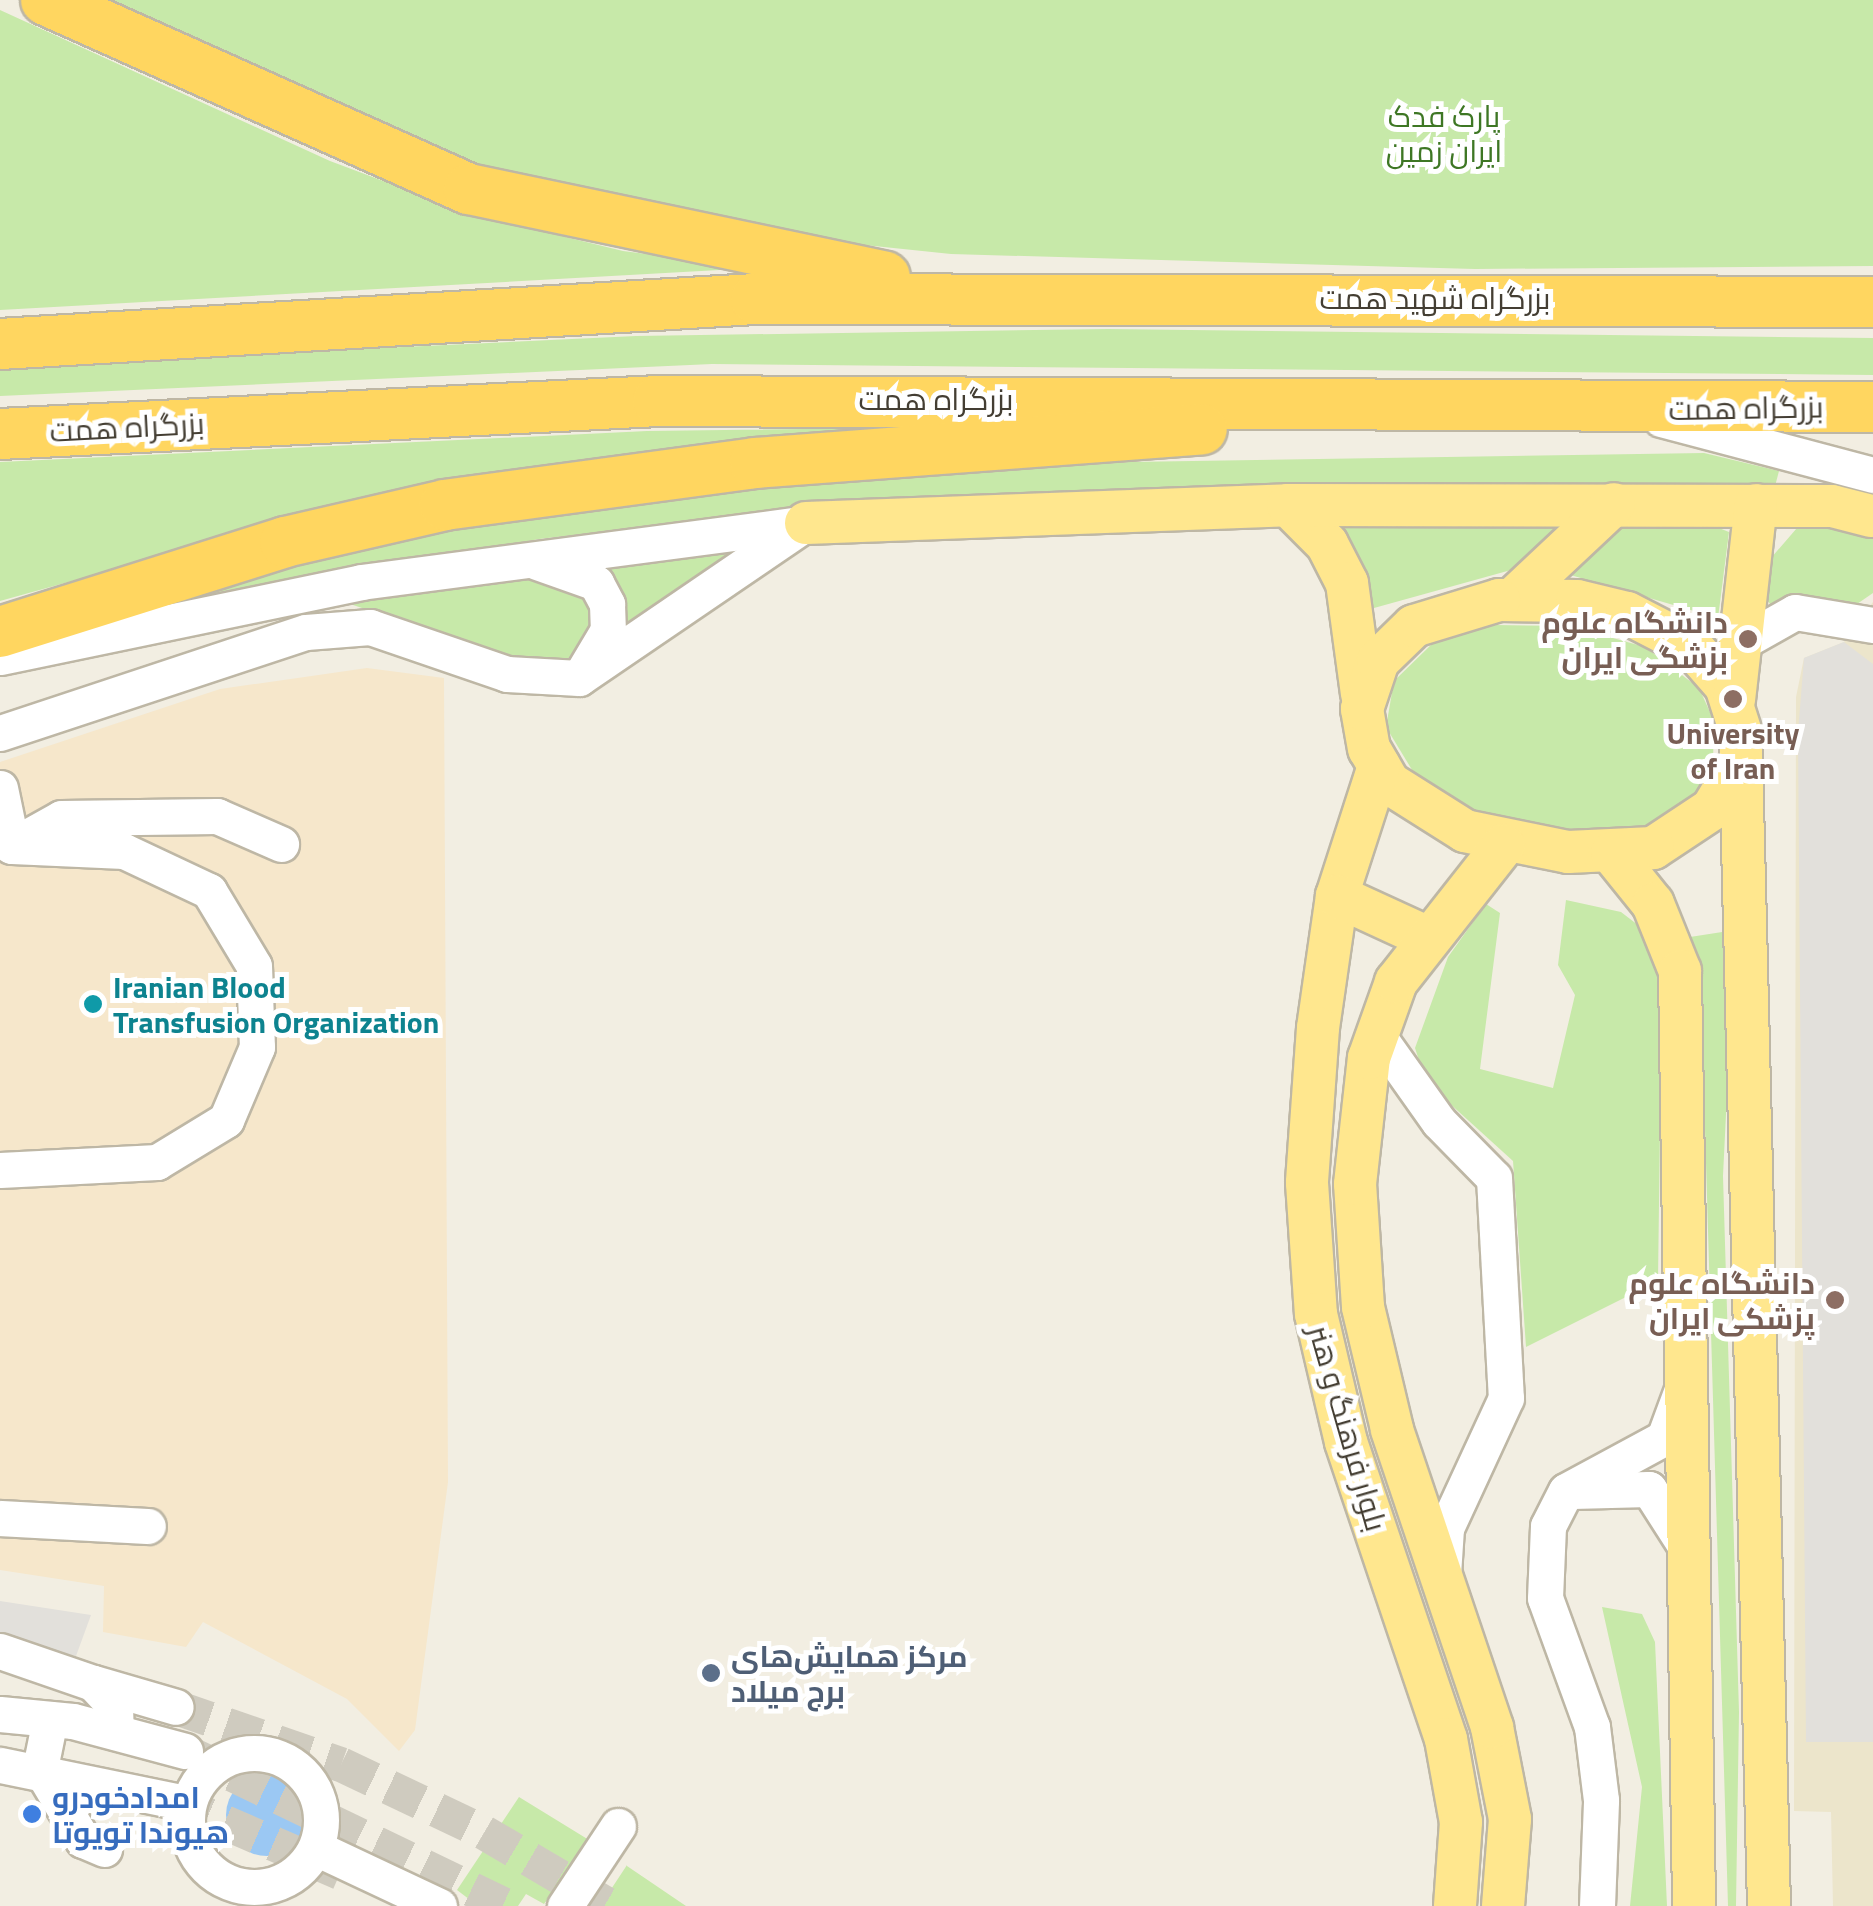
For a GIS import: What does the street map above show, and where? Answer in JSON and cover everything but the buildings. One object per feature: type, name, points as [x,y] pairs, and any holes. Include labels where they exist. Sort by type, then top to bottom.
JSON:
[{"type":"highway","points":[[62,6],[469,189],[998,299]]},
{"type":"highway","points":[[0,344],[756,299],[998,299]]},
{"type":"highway","name":"بزرگراه شهید همت","points":[[998,299],[1873,302]]},
{"type":"highway","name":"بزرگراه همت","points":[[0,434],[658,401],[1626,409],[1873,407]]},
{"type":"highway","points":[[0,632],[285,542],[445,505],[755,463],[1043,447],[1400,407]]},
{"type":"main road","points":[[806,523],[1288,504],[1872,503]]},
{"type":"main road","points":[[1288,504],[1327,544],[1347,583],[1359,618],[1362,710],[1379,766],[1424,810],[1504,845],[1612,853],[1685,832],[1741,761]]},
{"type":"main road","points":[[1514,598],[1614,504]]},
{"type":"main road","points":[[1756,505],[1747,639],[1734,700],[1741,761],[1769,1906]]},
{"type":"main road","points":[[1362,710],[1378,661],[1414,626],[1514,598],[1577,601],[1661,628],[1691,646],[1734,700]]},
{"type":"main road","name":"بلوار فرهنگ و هنر","points":[[1379,766],[1337,896],[1318,1028],[1308,1183],[1316,1314],[1346,1442],[1446,1739],[1461,1822],[1455,1906]]},
{"type":"main road","name":"بلوار فرهنگ و هنر","points":[[1503,1906],[1510,1819],[1492,1727],[1443,1580],[1363,1307],[1355,1184],[1374,1047],[1424,936],[1504,845]]},
{"type":"main road","points":[[1612,853],[1653,904],[1680,972],[1682,1388],[1692,1570],[1694,1906]]},
{"type":"main road","points":[[1337,896],[1424,936]]},
{"type":"main road","points":[[1318,1028],[1349,1019],[1374,1047]]},
{"type":"street","points":[[1801,302],[1873,290]]},
{"type":"street","points":[[1626,409],[1872,503]]},
{"type":"street","points":[[0,657],[506,560],[806,523]]},
{"type":"street","points":[[0,733],[306,632],[370,627],[508,674],[580,678],[806,523]]},
{"type":"street","points":[[506,560],[573,570],[596,583],[608,630],[580,678]]},
{"type":"street","points":[[1747,639],[1795,612],[1873,625]]},
{"type":"street","points":[[0,788],[6,847]]},
{"type":"street","points":[[6,847],[62,818],[100,817],[217,816],[281,844]]},
{"type":"street","points":[[0,1170],[157,1162],[226,1120],[257,1047],[254,966],[209,891],[124,852],[6,847]]},
{"type":"street","points":[[1374,1047],[1438,1122],[1494,1178],[1506,1398],[1446,1528],[1443,1580]]},
{"type":"street","points":[[1597,1906],[1602,1800],[1592,1727],[1545,1598],[1548,1526],[1566,1491],[1664,1438],[1682,1388]]},
{"type":"street","points":[[1566,1491],[1649,1489],[1681,1526],[1692,1570]]},
{"type":"street","points":[[0,1518],[148,1526]]},
{"type":"street","points":[[0,1651],[176,1707]]},
{"type":"street","points":[[93,1683],[115,1707],[116,1732]]},
{"type":"street","points":[[0,1714],[116,1732],[185,1751]]},
{"type":"street","points":[[50,1719],[40,1768],[82,1840],[104,1849]]},
{"type":"street","points":[[273,1755],[294,1765],[320,1803],[316,1848],[278,1882],[223,1894],[196,1855],[188,1810],[208,1770],[228,1758],[273,1755]]},
{"type":"street","points":[[0,1765],[40,1768],[176,1801]]},
{"type":"street","points":[[565,1906],[618,1826]]},
{"type":"street","points":[[316,1848],[439,1906]]},
{"type":"shaded area","name":"دانشگاه علوم پزشکی ایران","points":[[1873,602],[1873,1906],[1833,1906],[1831,1812],[1794,1811],[1796,697],[1804,658],[1844,642]]},
{"type":"shaded area","name":"دانشگاه علوم پزشکی ایران","points":[[1844,642],[1873,664],[1873,1742],[1806,1742],[1798,733],[1804,658]]},
{"type":"shaded area","points":[[367,668],[444,678],[448,1482],[415,1730],[399,1751],[347,1699],[203,1622],[186,1647],[103,1632],[104,1586],[0,1570],[0,762],[220,689]]},
{"type":"shaded area","points":[[0,1601],[91,1615],[76,1656],[0,1640]]},
{"type":"green space","name":"پارک فدک ایران زمین","points":[[107,0],[1873,0],[1873,266],[1475,269],[951,254],[807,239],[521,177],[402,140]]},
{"type":"green space","points":[[0,10],[330,161],[471,214],[623,251],[755,268],[0,310]]},
{"type":"green space","points":[[1108,329],[1873,338],[1873,375],[712,364],[0,396],[0,366],[636,336]]},
{"type":"green space","points":[[1053,426],[377,496],[0,601],[0,462],[647,431]]},
{"type":"green space","points":[[1704,453],[1779,471],[1774,490],[849,504],[539,539],[90,617],[382,541],[609,500],[1129,462]]},
{"type":"green space","points":[[1649,518],[1696,519],[1729,532],[1718,618],[1567,574],[1606,533]]},
{"type":"green space","points":[[1803,521],[1873,534],[1873,593],[1857,604],[1806,596],[1772,606],[1764,597],[1771,558]]},
{"type":"green space","points":[[1561,523],[1511,570],[1374,608],[1343,528]]},
{"type":"green space","points":[[764,538],[619,644],[591,560]]},
{"type":"green space","points":[[538,574],[583,590],[593,606],[594,621],[569,664],[540,667],[350,604]]},
{"type":"green space","points":[[1496,625],[1570,626],[1645,647],[1699,688],[1714,721],[1713,761],[1698,795],[1643,829],[1557,834],[1481,817],[1423,788],[1386,727],[1394,681],[1434,642]]},
{"type":"green space","points":[[1566,900],[1621,912],[1647,932],[1662,974],[1658,1281],[1526,1347],[1513,1161],[1426,1082],[1415,1048],[1448,957],[1486,904],[1500,913],[1480,1069],[1553,1088],[1575,995],[1558,965]]},
{"type":"green space","points":[[1735,930],[1723,1176],[1739,1712],[1736,1906],[1728,1906],[1701,994],[1690,937]]},
{"type":"green space","points":[[1602,1607],[1642,1614],[1655,1642],[1667,1906],[1630,1906],[1642,1787]]},
{"type":"green space","points":[[519,1797],[589,1840],[544,1904],[526,1894],[518,1906],[478,1906],[457,1890]]},
{"type":"green space","points":[[627,1866],[686,1906],[600,1906]]},
{"type":"water","points":[[267,1774],[283,1777],[296,1786],[305,1799],[305,1831],[296,1844],[283,1853],[267,1856],[251,1853],[238,1844],[229,1831],[226,1815],[229,1799],[238,1786],[251,1777]]},
{"type":"tunnel","points":[[176,1707],[341,1764],[484,1832],[610,1906]]},
{"type":"tunnel","points":[[185,1751],[507,1906]]},
{"type":"tunnel","points":[[176,1801],[340,1872]]},
{"type":"place","name":"دانشگاه علوم بزشگى ايران","points":[[1748,639]]},
{"type":"place","name":"University of Iran","points":[[1733,699]]},
{"type":"place","name":"Iranian Blood Transfusion Organization","points":[[93,1004]]},
{"type":"place","name":"دانشگاه علوم پزشکی ایران","points":[[1835,1300]]},
{"type":"place","name":"مرکز همایش‌های برج میلاد","points":[[711,1673]]},
{"type":"place","name":"امدادخودرو هیوندا تویوتا","points":[[32,1814]]}]
